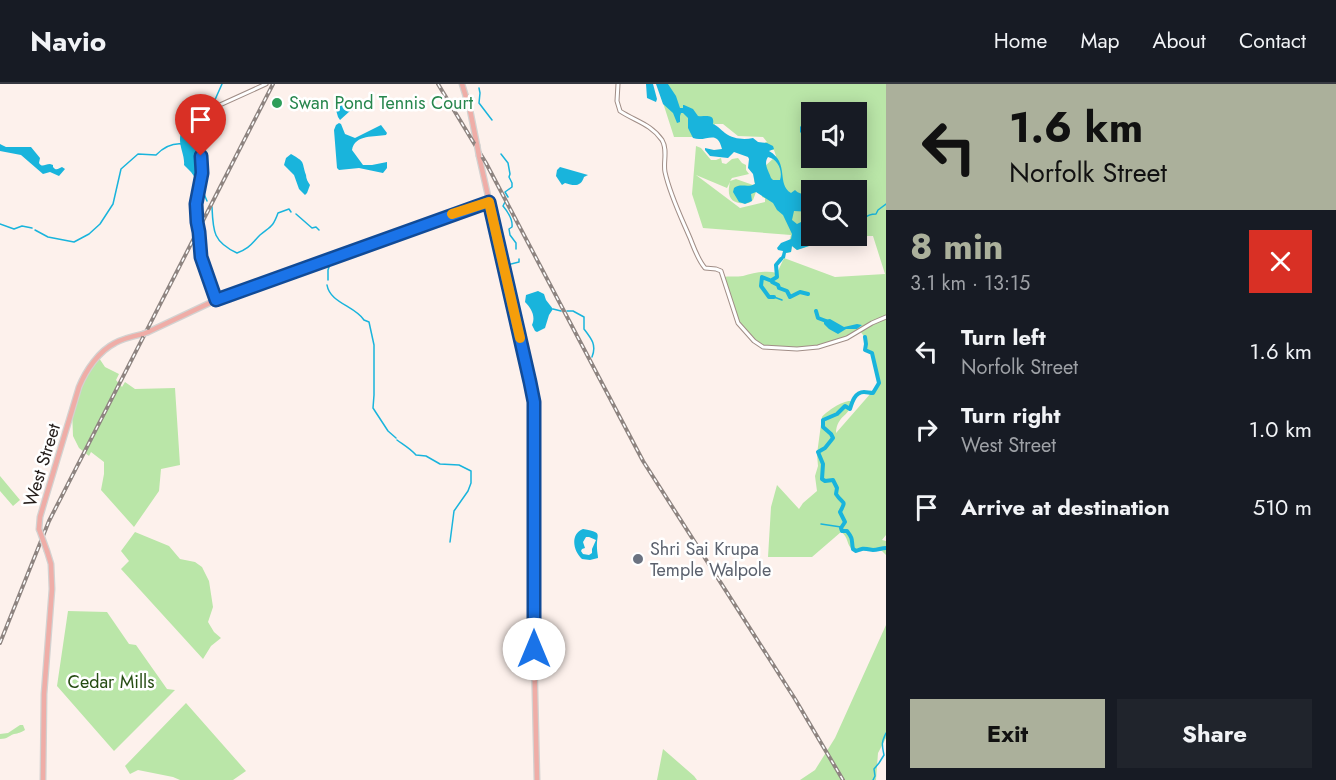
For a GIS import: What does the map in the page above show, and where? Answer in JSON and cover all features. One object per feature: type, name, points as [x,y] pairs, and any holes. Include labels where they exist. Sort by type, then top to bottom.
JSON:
[{"type":"main road","points":[[462,84],[470,110],[534,409],[534,649],[537,780]]},
{"type":"main road","name":"West Street","points":[[44,780],[44,694],[52,589],[51,564],[39,529],[40,517],[84,375],[112,344],[126,338],[146,333],[216,300],[489,202]]},
{"type":"street","points":[[216,300],[201,257],[197,222],[196,199],[202,168],[200,124],[203,116],[211,109],[266,84]]},
{"type":"street","points":[[618,84],[617,101],[620,111],[647,125],[663,142],[667,178],[700,262],[705,268],[716,268],[721,272],[738,323],[754,341],[763,347],[770,348],[814,347],[848,338],[886,317]]},
{"type":"street","points":[[207,304],[213,293]]},
{"type":"green space","points":[[657,84],[886,84],[886,535],[882,540],[886,541],[886,555],[882,551],[853,550],[841,532],[812,557],[768,557],[771,507],[777,485],[799,509],[817,491],[815,476],[818,466],[817,454],[822,417],[839,404],[847,401],[852,403],[838,423],[836,433],[875,389],[879,380],[872,354],[865,350],[866,339],[860,331],[847,338],[807,349],[770,348],[758,344],[740,326],[723,277],[764,272],[777,273],[784,258],[835,277],[885,274],[873,236],[867,236],[867,180],[801,180],[801,246],[809,246],[797,250],[792,246],[791,252],[786,253],[791,235],[703,228],[692,194],[696,146],[701,148],[711,160],[721,158],[722,163],[726,164],[738,158],[746,165],[749,174],[732,178],[730,181],[736,179],[753,185],[754,180],[758,181],[752,192],[756,192],[753,200],[749,203],[738,203],[730,196],[730,182],[727,188],[696,175],[740,208],[765,202],[765,198],[762,197],[764,167],[776,156],[774,150],[769,150],[763,137],[738,136],[723,124],[715,124],[705,137],[674,137]]},
{"type":"green space","points":[[99,358],[105,367],[119,374],[116,380],[122,387],[125,382],[135,389],[175,388],[180,465],[161,469],[159,491],[134,527],[101,490],[104,462],[91,452],[89,456],[79,448],[73,436],[72,409],[79,386]]},
{"type":"green space","points":[[0,476],[20,500],[13,506],[0,491]]},
{"type":"green space","name":"Cedar Mills","points":[[135,532],[169,546],[180,559],[195,562],[202,567],[209,581],[213,607],[208,622],[221,638],[211,646],[203,659],[121,569],[129,561],[121,551]]},
{"type":"green space","name":"Cedar Mills","points":[[68,611],[107,612],[129,644],[136,645],[167,689],[175,690],[114,751],[57,686]]},
{"type":"green space","points":[[886,625],[886,738],[878,753],[876,780],[800,780],[815,770],[835,738]]},
{"type":"green space","name":"Cedar Mills","points":[[186,703],[246,771],[233,780],[180,780],[138,770],[130,774],[125,766]]},
{"type":"green space","points":[[23,725],[25,730],[0,739],[0,734],[8,733]]},
{"type":"green space","points":[[663,749],[694,776],[697,780],[657,780]]},
{"type":"water","points":[[646,84],[653,84],[656,102],[647,98]]},
{"type":"water","points":[[656,84],[668,84],[680,108],[684,105],[693,109],[698,116],[711,117],[713,124],[728,135],[746,139],[753,138],[758,142],[773,146],[774,149],[769,151],[779,161],[784,184],[791,193],[795,190],[801,193],[801,211],[794,211],[792,220],[797,224],[801,222],[801,246],[809,246],[797,250],[792,246],[791,252],[786,253],[785,258],[779,261],[783,251],[777,248],[781,243],[791,239],[792,234],[783,215],[773,203],[756,192],[751,194],[752,201],[745,204],[739,202],[733,192],[736,187],[755,184],[753,174],[748,168],[748,157],[734,152],[728,158],[710,156],[705,148],[722,149],[717,139],[693,138],[688,128],[688,118],[681,113],[680,122],[677,123],[673,113],[663,104]],"holes":[[[768,157],[775,160],[781,173],[780,180],[771,178],[766,165]]]},
{"type":"water","points":[[337,101],[350,108],[358,101],[361,102],[362,107],[350,111],[340,120],[334,103]]},
{"type":"water","points":[[187,116],[189,121],[196,122],[194,139],[199,161],[198,182],[184,165],[180,143],[181,131]]},
{"type":"water","points":[[339,123],[345,134],[355,138],[381,125],[386,135],[361,139],[357,141],[352,150],[363,165],[387,162],[387,168],[383,173],[359,168],[339,170],[337,168],[334,130]]},
{"type":"water","points":[[0,144],[6,147],[31,147],[40,158],[41,165],[50,164],[55,169],[62,167],[65,169],[59,176],[50,172],[43,174],[21,155],[0,151]]},
{"type":"water","points":[[291,154],[303,164],[310,185],[305,195],[299,189],[294,175],[284,165],[286,158]]},
{"type":"water","points":[[560,167],[588,175],[579,184],[565,183],[562,185],[556,176]]},
{"type":"water","points":[[538,291],[544,294],[553,309],[545,328],[537,332],[532,325],[532,312],[525,302],[526,295]]},
{"type":"water","points":[[830,319],[844,327],[862,325],[857,329],[846,329],[838,334],[824,324],[824,320]]},
{"type":"water","points":[[583,529],[598,534],[598,558],[590,560],[579,556],[574,543],[579,531]],"holes":[[[586,537],[596,540],[592,553],[583,554],[581,551],[585,548],[583,542]]]},
{"type":"waterway","points":[[210,105],[214,102],[222,84]]},
{"type":"waterway","points":[[479,88],[479,103],[492,120]]},
{"type":"waterway","points":[[35,230],[48,237],[74,242],[89,234],[100,224],[113,204],[121,169],[138,154],[156,155],[175,144],[182,144]]},
{"type":"waterway","points":[[501,154],[508,163],[512,183],[512,187],[505,192],[508,197]]},
{"type":"waterway","points":[[201,187],[207,201]]},
{"type":"waterway","points":[[505,202],[503,206],[511,218],[512,227],[509,229],[516,243],[516,249]]},
{"type":"waterway","points":[[867,217],[876,214],[886,204]]},
{"type":"waterway","points":[[212,207],[216,235],[223,245],[237,253],[248,247],[271,226],[278,213],[289,209],[291,212]]},
{"type":"waterway","points":[[296,214],[312,228],[316,227],[319,230]]},
{"type":"waterway","points":[[0,224],[14,229],[22,226],[32,228]]},
{"type":"waterway","points":[[328,280],[330,264],[339,259]]},
{"type":"waterway","points":[[507,265],[519,262],[519,259]]},
{"type":"waterway","points":[[781,259],[776,265],[777,277],[772,282],[787,291],[790,297],[800,292],[808,294]]},
{"type":"waterway","points":[[772,281],[762,277],[761,286],[769,297],[774,297]]},
{"type":"waterway","points":[[327,285],[333,296],[369,322],[374,345],[373,408],[388,431],[396,438]]},
{"type":"waterway","points":[[774,297],[782,300]]},
{"type":"waterway","points":[[553,309],[561,311]]},
{"type":"waterway","points":[[567,311],[573,311],[584,317],[584,329],[594,345],[592,357]]},
{"type":"waterway","points":[[816,311],[818,318],[826,321]]},
{"type":"waterway","points":[[865,337],[865,350],[872,353],[879,383],[873,393],[861,392],[856,396],[850,409],[845,406],[837,414],[823,420],[823,427],[833,438],[825,448],[818,452],[823,464],[822,479],[833,480],[837,488],[836,494],[843,502],[840,512],[845,522],[841,528],[851,536],[853,549],[856,551],[886,548]]},
{"type":"waterway","points":[[397,440],[416,455],[426,456],[440,464],[459,465],[471,471],[468,491],[454,511],[450,542]]},
{"type":"waterway","points":[[821,524],[841,527]]},
{"type":"waterway","points":[[873,780],[874,769],[884,755],[882,744],[886,733]]},
{"type":"railway","points":[[0,643],[49,521],[273,84]]},
{"type":"railway","points":[[438,84],[486,163],[643,461],[795,699],[843,780]]},
{"type":"slow traffic","points":[[452,214],[489,202],[520,338]]},
{"type":"place","name":"Swan Pond Tennis Court","points":[[277,103]]},
{"type":"place","name":"Shri Sai Krupa Temple Walpole","points":[[638,559]]},
{"type":"route","points":[[201,156],[202,173],[196,204],[197,222],[201,257],[216,300],[489,202],[534,402],[534,649]]}]
